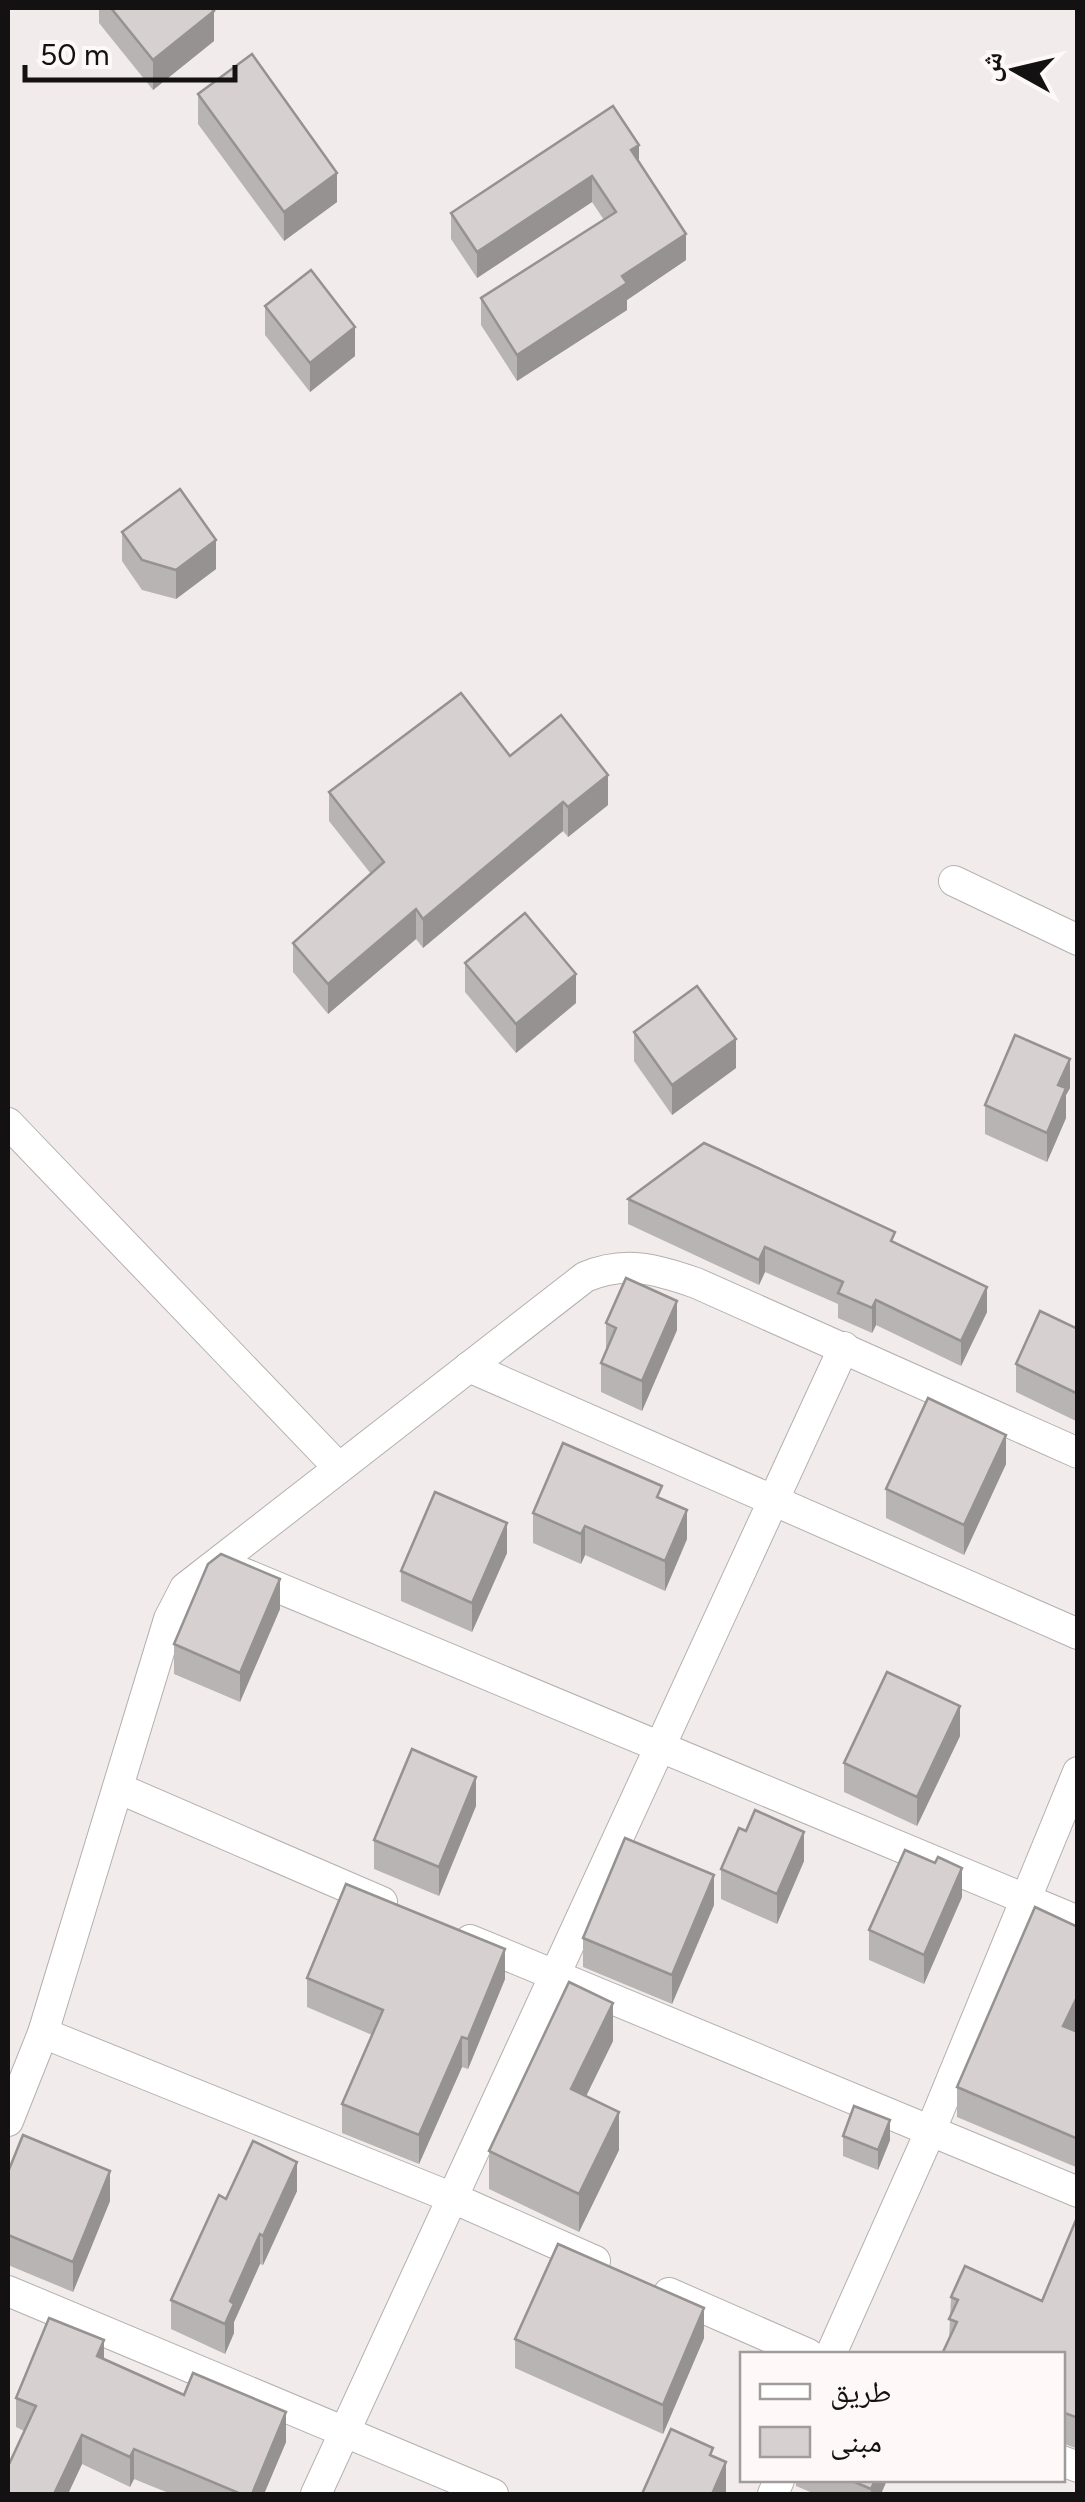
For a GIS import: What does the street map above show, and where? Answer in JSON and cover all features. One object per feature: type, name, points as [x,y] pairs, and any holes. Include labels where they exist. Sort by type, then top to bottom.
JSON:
[{"type":"street","points":[[954,881],[1078,940]]},
{"type":"street","points":[[8,1123],[339,1468]]},
{"type":"street","points":[[8,2121],[43,2034],[176,1603],[185,1588],[585,1277],[609,1267],[664,1272],[844,1347],[1078,1453]]},
{"type":"street","points":[[316,2494],[844,1347]]},
{"type":"street","points":[[469,1367],[1078,1634]]},
{"type":"street","points":[[217,1562],[1078,1921]]},
{"type":"street","points":[[832,2352],[930,2132],[1078,1772]]},
{"type":"street","points":[[118,1788],[409,1914]]},
{"type":"street","points":[[446,1929],[1078,2192]]},
{"type":"street","points":[[43,2034],[452,2198],[803,2352]]},
{"type":"street","points":[[8,2290],[493,2494]]},
{"type":"building","points":[[111,8],[211,8],[214,11],[153,60]]},
{"type":"building","points":[[252,54],[337,173],[284,212],[198,94]]},
{"type":"building","points":[[613,106],[639,145],[631,150],[686,234],[622,276],[627,283],[517,355],[481,298],[616,212],[592,176],[477,252],[451,213]]},
{"type":"building","points":[[311,270],[355,327],[310,363],[265,306]]},
{"type":"building","points":[[180,489],[216,540],[176,570],[142,560],[122,532]]},
{"type":"building","points":[[461,693],[510,756],[561,715],[608,775],[568,807],[563,802],[423,919],[416,909],[328,984],[293,943],[384,862],[329,792]]},
{"type":"building","points":[[525,913],[576,974],[516,1024],[465,963]]},
{"type":"building","points":[[697,986],[736,1039],[672,1085],[634,1032]]},
{"type":"building","points":[[1015,1035],[1070,1059],[1058,1085],[1066,1088],[1047,1133],[985,1105]]},
{"type":"building","points":[[704,1143],[895,1232],[891,1241],[987,1287],[961,1341],[876,1300],[872,1308],[838,1293],[843,1282],[765,1247],[759,1260],[628,1199]]},
{"type":"building","points":[[626,1278],[677,1301],[642,1381],[601,1363],[616,1328],[606,1323]]},
{"type":"building","points":[[1040,1311],[1078,1329],[1078,1394],[1016,1364]]},
{"type":"building","points":[[928,1398],[1006,1435],[964,1525],[886,1489]]},
{"type":"building","points":[[563,1443],[662,1486],[657,1497],[687,1510],[665,1561],[585,1526],[581,1534],[533,1513]]},
{"type":"building","points":[[435,1492],[507,1523],[472,1603],[401,1571]]},
{"type":"building","points":[[221,1554],[280,1579],[240,1673],[174,1644],[208,1564]]},
{"type":"building","points":[[887,1672],[960,1706],[917,1797],[844,1763]]},
{"type":"building","points":[[412,1749],[476,1777],[439,1867],[374,1840]]},
{"type":"building","points":[[755,1810],[804,1832],[777,1894],[721,1869],[739,1828],[746,1831]]},
{"type":"building","points":[[625,1838],[714,1875],[672,1975],[583,1938]]},
{"type":"building","points":[[905,1850],[935,1863],[938,1857],[962,1868],[924,1955],[869,1930]]},
{"type":"building","points":[[346,1884],[505,1949],[468,2039],[462,2037],[419,2135],[342,2104],[383,2010],[307,1978]]},
{"type":"building","points":[[1035,1907],[1078,1927],[1078,1995],[1063,2026],[1078,2032],[1078,2139],[957,2087]]},
{"type":"building","points":[[569,1982],[613,2003],[571,2089],[619,2112],[579,2194],[489,2151]]},
{"type":"building","points":[[854,2106],[890,2120],[878,2150],[843,2136]]},
{"type":"building","points":[[23,2135],[110,2171],[73,2262],[8,2235],[8,2172]]},
{"type":"building","points":[[253,2141],[297,2162],[230,2301],[234,2304],[225,2324],[171,2300],[219,2195],[226,2199]]},
{"type":"building","points":[[1078,2215],[1078,2418],[1065,2413],[1065,2352],[943,2352],[957,2322],[949,2319],[958,2300],[951,2297],[965,2266],[1042,2301]]},
{"type":"building","points":[[558,2244],[704,2308],[663,2405],[515,2339]]},
{"type":"building","points":[[49,2318],[104,2340],[97,2356],[184,2395],[193,2373],[286,2412],[252,2494],[241,2494],[134,2449],[130,2457],[82,2435],[54,2494],[8,2494],[8,2460],[36,2406],[16,2398]]},
{"type":"building","points":[[671,2429],[713,2448],[710,2455],[726,2462],[712,2494],[642,2494]]},
{"type":"building","points":[[855,2482],[874,2482],[871,2489]]}]
